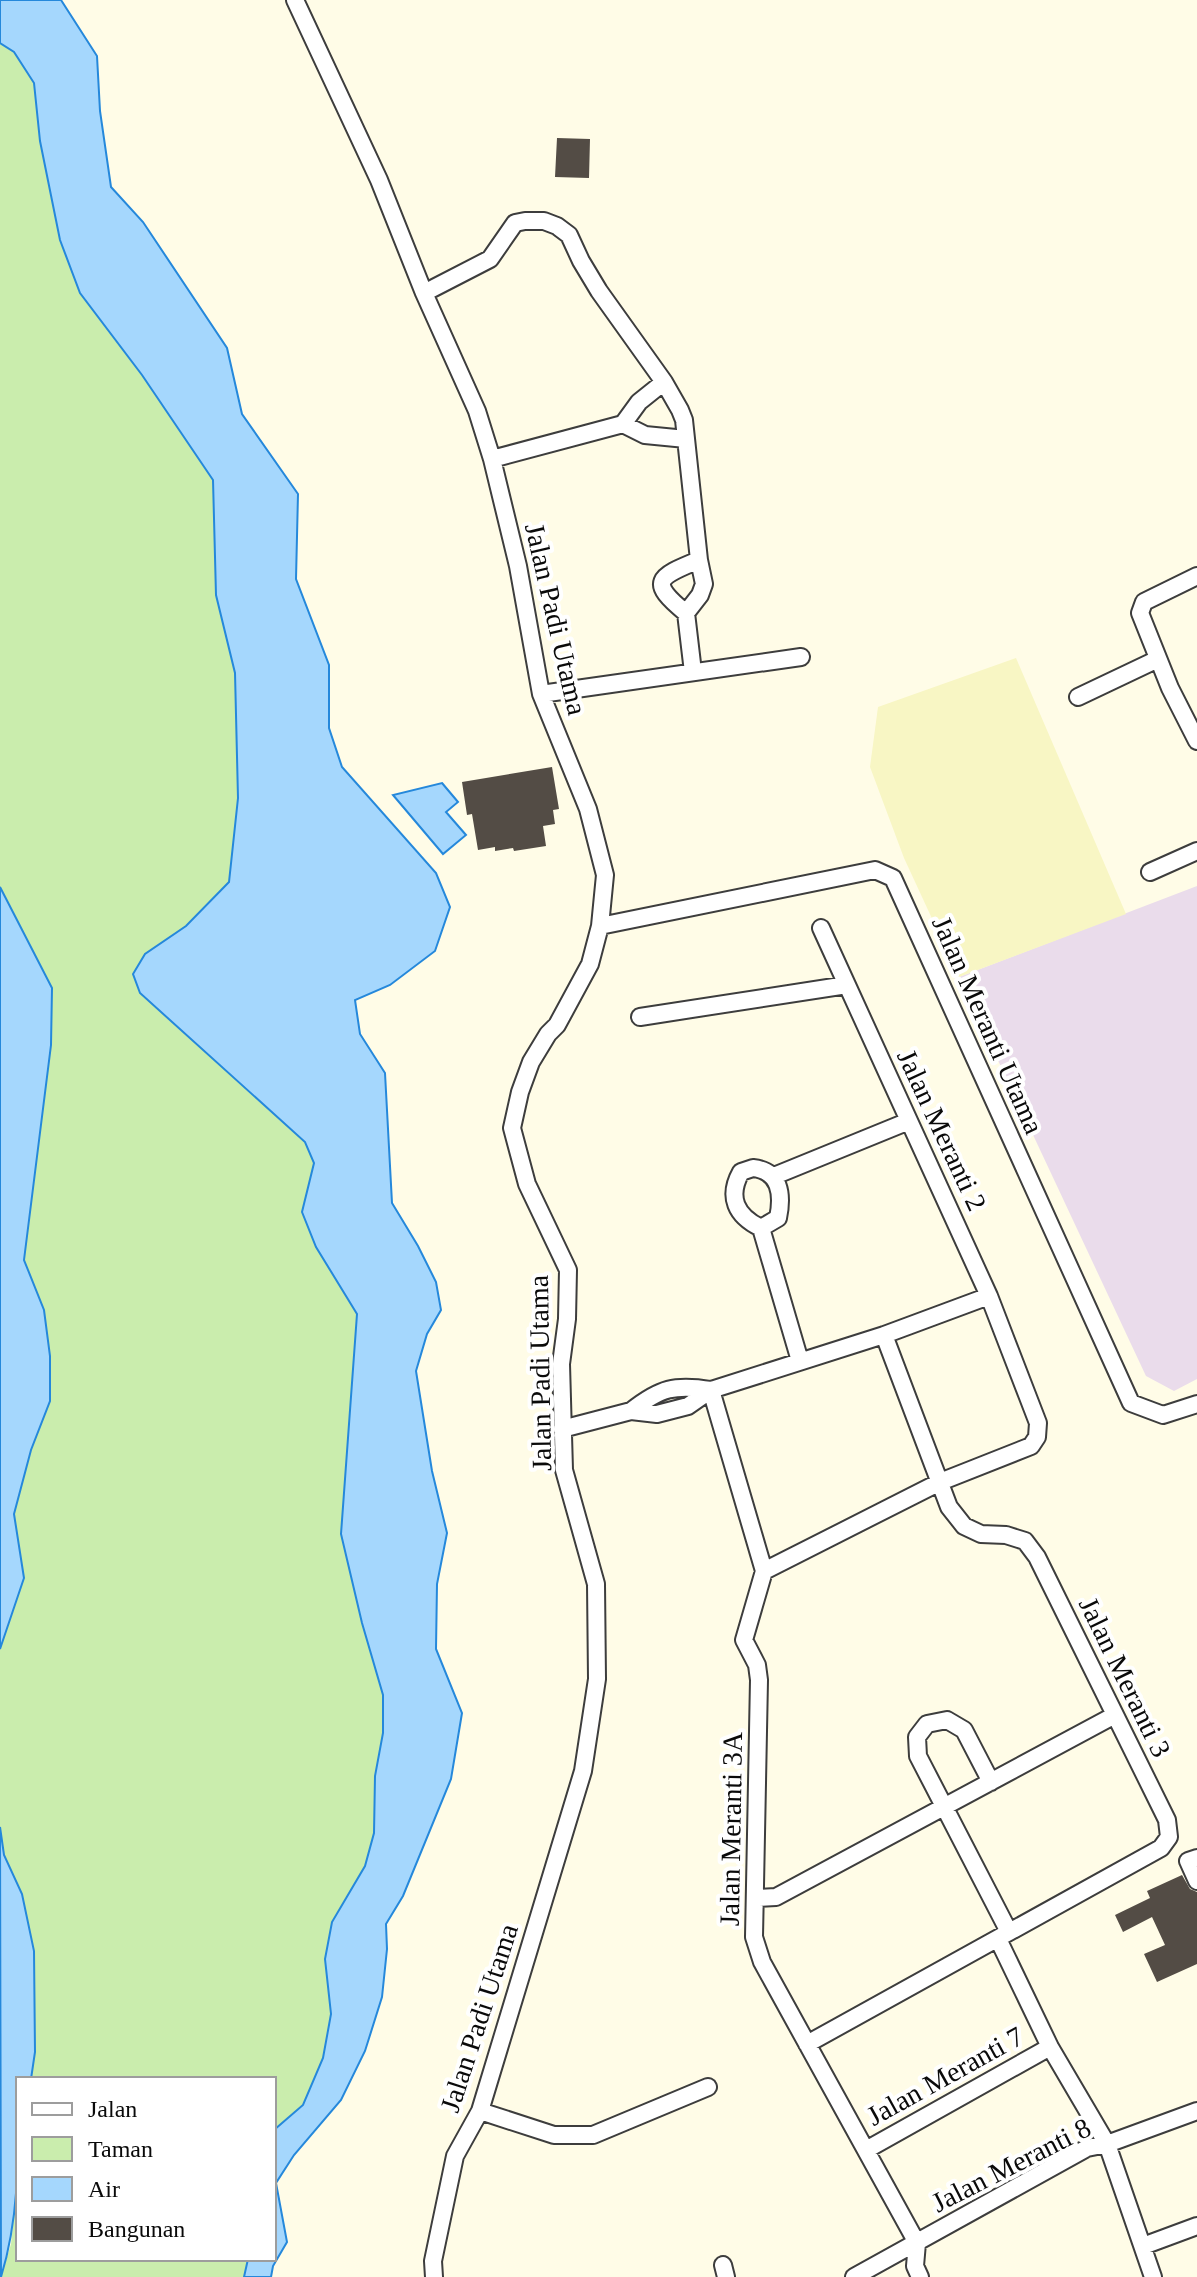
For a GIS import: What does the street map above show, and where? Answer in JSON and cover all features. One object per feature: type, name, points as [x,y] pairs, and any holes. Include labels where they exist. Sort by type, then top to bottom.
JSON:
[{"type":"street","name":"Jalan Padi Utama","points":[[295,0],[379,180],[424,293],[477,411],[518,566],[541,694],[588,809],[605,875],[600,926],[590,964],[577,991],[531,1062],[512,1128],[527,1184],[568,1270],[567,1319],[561,1364],[564,1470],[596,1584],[597,1679],[583,1771],[480,2111],[455,2156],[433,2261],[434,2277]]},
{"type":"street","points":[[424,293],[490,259],[515,223],[544,221],[569,235],[599,291],[675,397],[684,420],[704,584],[700,595],[686,613]]},
{"type":"street","points":[[492,459],[623,424],[639,402],[664,382]]},
{"type":"street","points":[[623,424],[645,435],[686,439]]},
{"type":"street","points":[[693,672],[686,613],[665,596],[661,588],[663,579],[675,569],[699,560]]},
{"type":"street","points":[[1197,576],[1149,599],[1140,607],[1158,659],[1197,741]]},
{"type":"street","points":[[541,694],[801,657]]},
{"type":"street","points":[[1078,697],[1158,659]]},
{"type":"street","points":[[1150,872],[1197,851]]},
{"type":"street","name":"Jalan Meranti Utama","points":[[600,926],[875,870],[893,878],[1131,1403],[1163,1415],[1197,1404]]},
{"type":"street","name":"Jalan Meranti 2","points":[[821,928],[989,1296],[1038,1423],[1037,1437],[1031,1446],[940,1482]]},
{"type":"street","points":[[640,1017],[847,985]]},
{"type":"street","points":[[774,1176],[909,1121]]},
{"type":"street","points":[[761,1228],[778,1218],[781,1203],[774,1176],[766,1169],[753,1168],[741,1172],[733,1186],[735,1204],[749,1222],[761,1228],[800,1361]]},
{"type":"street","points":[[562,1429],[631,1411],[657,1414],[688,1406],[711,1390],[884,1335],[989,1296]]},
{"type":"street","name":"Jalan Meranti 3","points":[[807,2044],[1161,1848],[1169,1837],[1167,1820],[1031,1549],[1025,1541],[1006,1535],[981,1534],[964,1526],[949,1507],[884,1335]]},
{"type":"street","points":[[711,1390],[764,1571],[940,1482]]},
{"type":"street","name":"Jalan Meranti 3A","points":[[764,1571],[744,1640],[757,1665],[759,1680],[754,1937],[762,1962],[917,2243]]},
{"type":"street","points":[[755,1898],[776,1897],[1115,1715]]},
{"type":"street","points":[[991,1782],[964,1730],[947,1720],[927,1724],[917,1737],[918,1756],[1003,1935],[1050,2047],[1107,2144],[1153,2277]]},
{"type":"street","points":[[1197,1858],[1188,1861],[1197,1881]]},
{"type":"street","name":"Jalan Meranti 7","points":[[866,2150],[1050,2047]]},
{"type":"street","points":[[480,2111],[554,2135],[593,2135],[708,2087]]},
{"type":"street","name":"Jalan Meranti 8","points":[[854,2277],[1087,2148],[1107,2144],[1197,2111]]},
{"type":"street","points":[[1143,2246],[1197,2226]]},
{"type":"street","points":[[917,2243],[915,2266],[920,2277]]},
{"type":"shaded area","points":[[1016,658],[1126,914],[959,977],[904,858],[870,767],[878,707]]},
{"type":"shaded area","points":[[1197,886],[1197,1379],[1174,1391],[1146,1376],[959,977]]},
{"type":"green space","points":[[0,43],[14,52],[34,83],[40,141],[80,293],[142,375],[213,480],[216,595],[235,673],[238,798],[229,882],[186,926],[145,954],[133,974],[140,993],[305,1142],[314,1163],[302,1213],[316,1247],[357,1314],[341,1534],[383,1695],[383,1733],[375,1776],[374,1832],[365,1866],[332,1922],[325,1959],[331,2014],[323,2058],[303,2105],[276,2128],[276,2077],[31,2077],[35,2052],[22,1894],[4,1855],[0,1827],[0,1649],[24,1578],[14,1514],[31,1450],[50,1401],[44,1310],[24,1260],[51,1045],[52,989],[0,887]]},
{"type":"green space","points":[[16,2195],[16,2261],[248,2261],[244,2277],[1,2277],[11,2244]]},
{"type":"water","points":[[0,0],[61,0],[97,56],[100,111],[111,187],[143,222],[227,348],[242,414],[298,494],[296,579],[329,665],[329,728],[342,767],[436,873],[450,907],[435,951],[390,985],[355,1000],[360,1034],[385,1073],[392,1203],[436,1282],[441,1310],[427,1334],[416,1371],[432,1471],[447,1533],[437,1584],[436,1649],[462,1713],[451,1779],[403,1896],[386,1924],[382,1997],[365,2051],[341,2100],[294,2155],[276,2183],[276,2128],[303,2105],[323,2058],[331,2014],[325,1959],[332,1922],[365,1866],[374,1833],[375,1776],[383,1733],[383,1695],[341,1534],[357,1314],[316,1247],[302,1212],[314,1163],[305,1142],[140,993],[133,974],[145,954],[186,926],[229,882],[238,798],[235,673],[216,595],[213,480],[142,375],[80,293],[60,240],[40,141],[34,83],[14,52],[0,43]]},
{"type":"water","points":[[442,783],[458,802],[446,812],[466,835],[443,854],[393,795]]},
{"type":"water","points":[[0,887],[52,988],[51,1045],[24,1260],[44,1310],[50,1356],[50,1401],[31,1450],[14,1514],[24,1578],[0,1649]]},
{"type":"water","points":[[0,1827],[4,1855],[22,1894],[34,1951],[35,2052],[31,2077],[16,2077],[15,2203],[1,2277]]},
{"type":"water","points":[[276,2183],[287,2242],[276,2261]]},
{"type":"water","points":[[248,2261],[276,2261],[271,2277],[244,2277]]},
{"type":"building","points":[[557,138],[590,139],[589,178],[555,177]]},
{"type":"building","points":[[552,767],[559,809],[553,810],[555,824],[543,826],[546,846],[514,851],[513,848],[495,851],[495,847],[478,850],[472,814],[467,815],[462,782]]},
{"type":"building","points":[[1182,1875],[1190,1889],[1197,1892],[1197,1964],[1157,1982],[1144,1954],[1165,1945],[1152,1917],[1123,1932],[1115,1915],[1150,1898],[1147,1891]]}]
